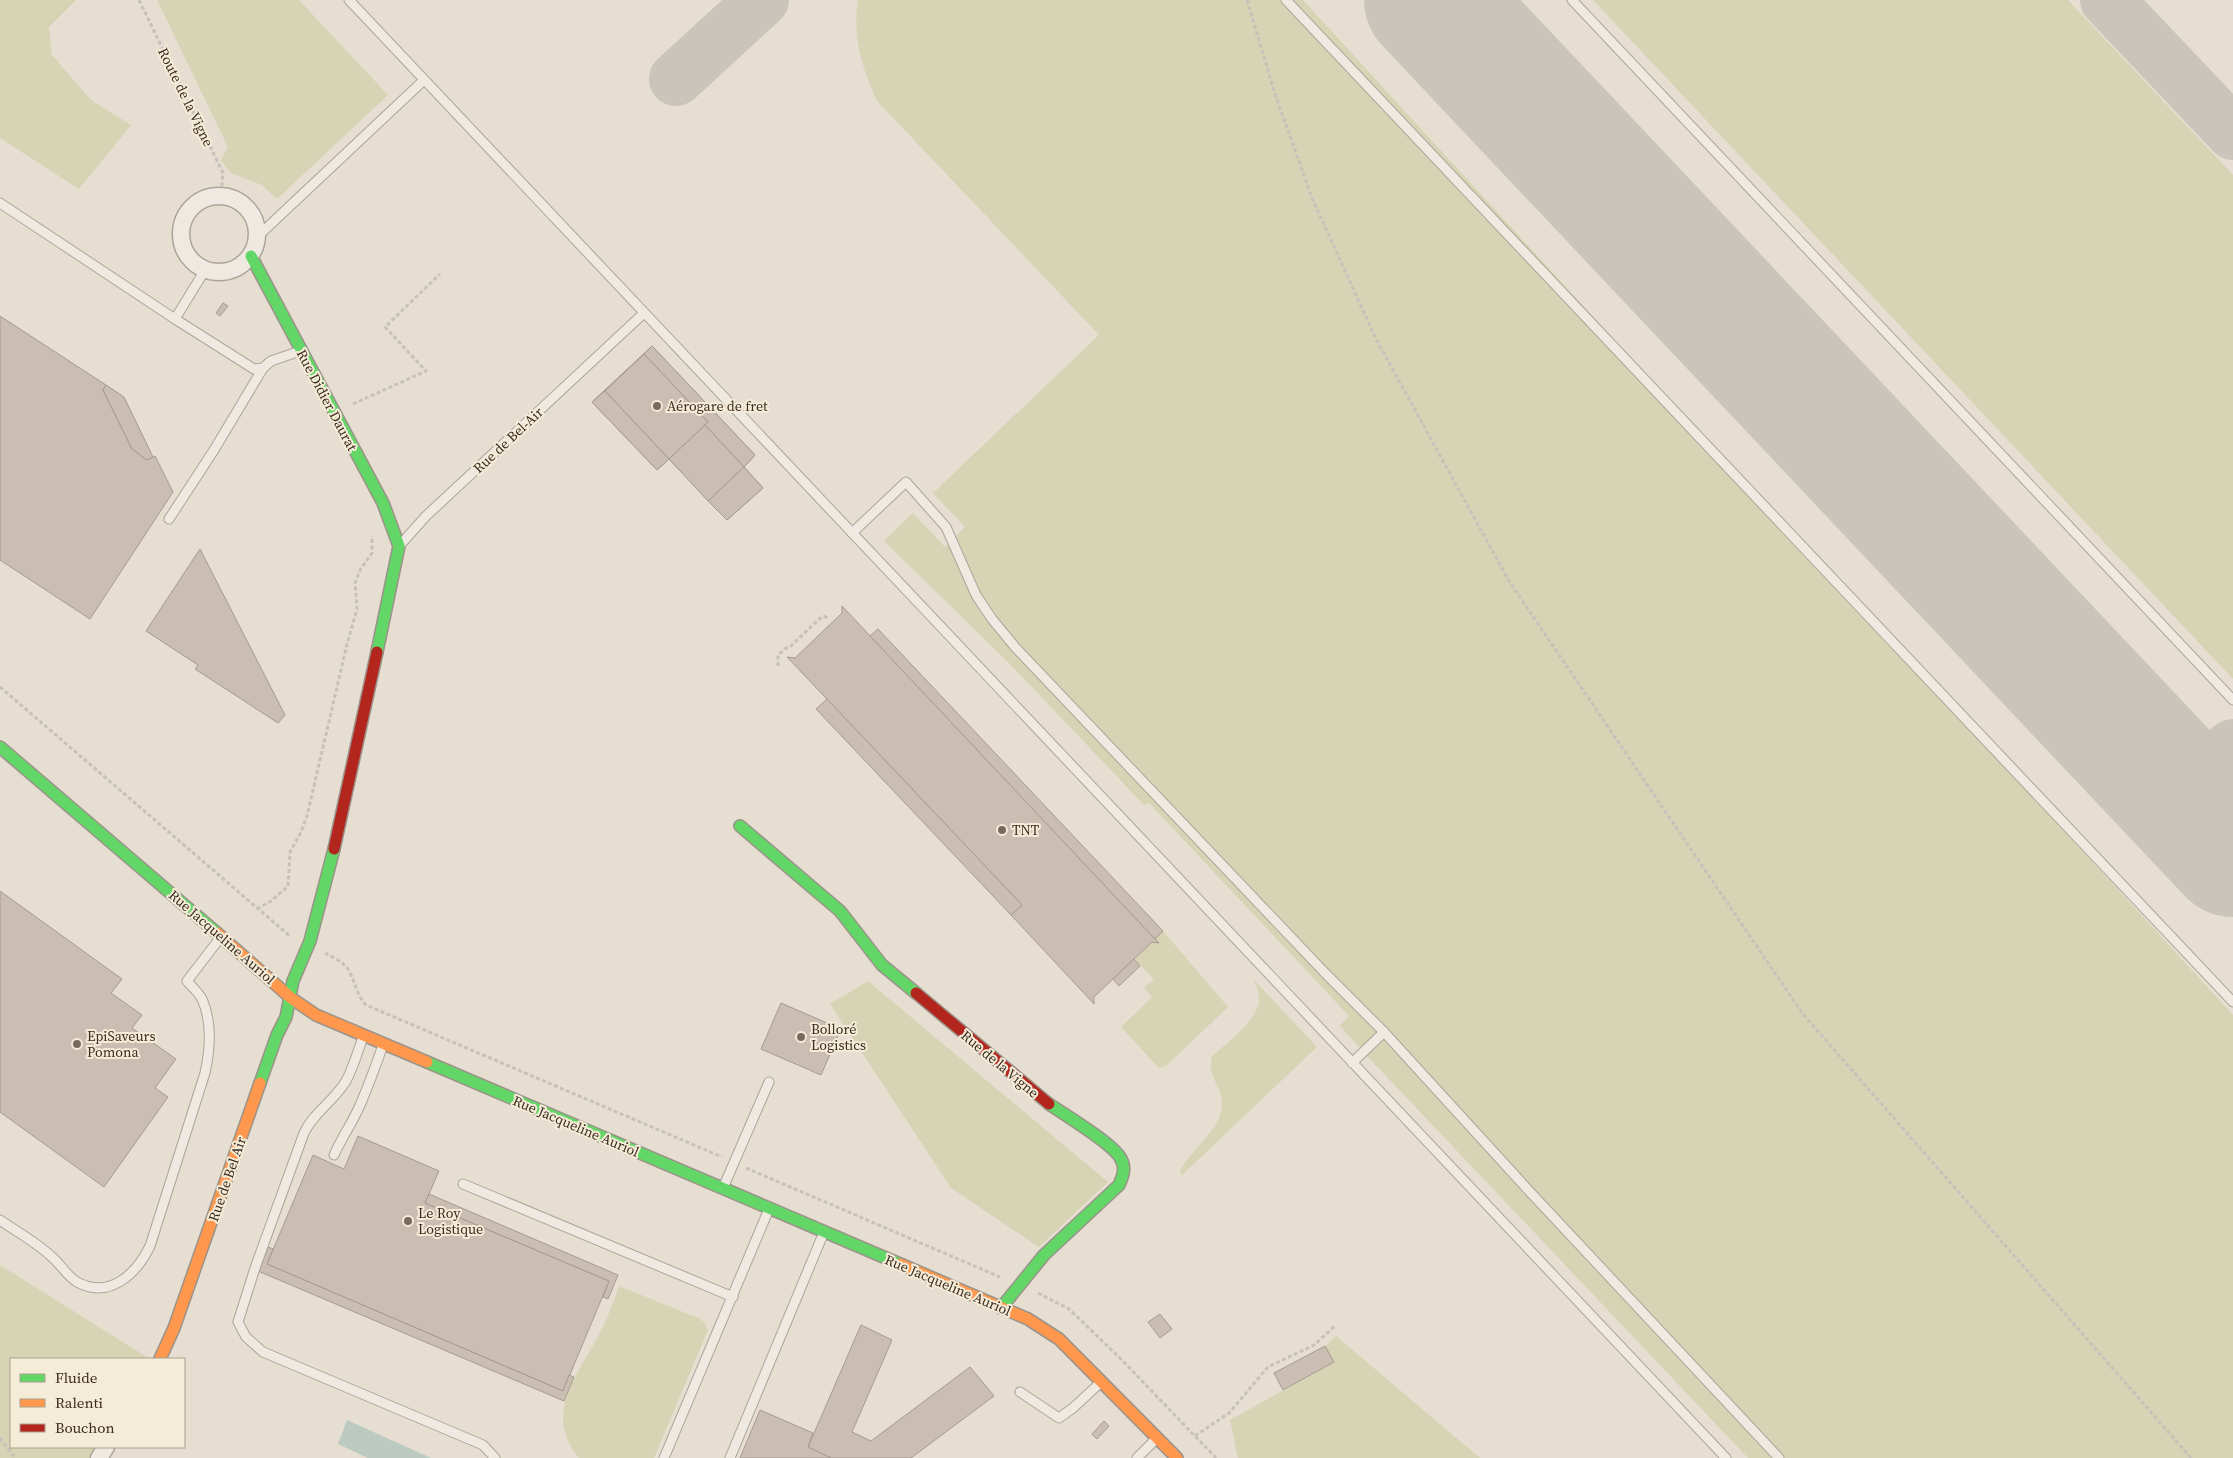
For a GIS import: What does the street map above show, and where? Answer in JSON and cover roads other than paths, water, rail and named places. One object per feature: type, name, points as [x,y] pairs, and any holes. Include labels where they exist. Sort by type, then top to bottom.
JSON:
[{"type":"street","points":[[222,195],[243,204],[252,213],[257,226],[257,237],[257,244],[251,256],[237,269],[224,273],[206,270],[191,260],[184,249],[180,236],[186,214],[195,204],[207,197],[222,195]]},
{"type":"street","name":"Rue Didier Daurat","points":[[251,256],[300,351],[383,503],[399,546]]},
{"type":"street","name":"Rue de Bel Air","points":[[160,1358],[178,1318],[277,1035],[286,1017],[293,981],[308,947],[322,900],[359,740],[399,546]]},
{"type":"street","name":"Rue Jacqueline Auriol","points":[[0,747],[222,936],[291,998],[316,1015],[363,1037],[1028,1319],[1059,1339],[1177,1458]]},
{"type":"street","name":"Rue de la Vigne","points":[[740,826],[840,910],[882,965],[1041,1099],[1116,1151],[1122,1158],[1125,1166],[1124,1176],[1119,1185],[1044,1255],[1000,1308]]},
{"type":"lane","points":[[349,0],[1726,1458]]},
{"type":"lane","points":[[1286,0],[2233,1002]]},
{"type":"lane","points":[[1572,0],[2233,700]]},
{"type":"lane","points":[[257,237],[424,80]]},
{"type":"lane","points":[[0,203],[254,369],[263,368]]},
{"type":"lane","points":[[175,319],[206,270]]},
{"type":"lane","name":"Rue de Bel-Air","points":[[399,546],[426,516],[644,313]]},
{"type":"lane","points":[[169,519],[214,450],[263,368],[270,362],[300,351]]},
{"type":"lane","points":[[852,533],[906,482],[946,528],[976,595],[992,619],[1015,647],[1326,974],[1384,1032],[1531,1193],[1780,1458]]},
{"type":"lane","points":[[0,1220],[53,1257],[76,1282],[87,1286],[102,1288],[118,1283],[130,1275],[142,1262],[150,1246],[205,1073],[209,1052],[208,1024],[202,998],[187,981],[222,936]]},
{"type":"lane","points":[[1352,1063],[1384,1032]]},
{"type":"lane","points":[[363,1037],[346,1081],[324,1108],[310,1121],[255,1268],[238,1322],[246,1337],[263,1352],[483,1445],[495,1458]]},
{"type":"lane","points":[[334,1155],[361,1103],[383,1045]]},
{"type":"lane","points":[[723,1189],[769,1082]]},
{"type":"lane","points":[[463,1184],[733,1297]]},
{"type":"lane","points":[[664,1458],[769,1208]]},
{"type":"lane","points":[[730,1458],[824,1232]]},
{"type":"lane","points":[[1020,1392],[1059,1418],[1074,1408],[1101,1382]]},
{"type":"lane","points":[[1137,1458],[1158,1438]]},
{"type":"place","name":"Aérogare de fret","points":[[657,406]]},
{"type":"place","name":"TNT","points":[[1002,830]]},
{"type":"place","name":"Bolloré Logistics","points":[[801,1037]]},
{"type":"place","name":"EpiSaveurs Pomona","points":[[77,1044]]},
{"type":"place","name":"Le Roy Logistique","points":[[408,1221]]}]
